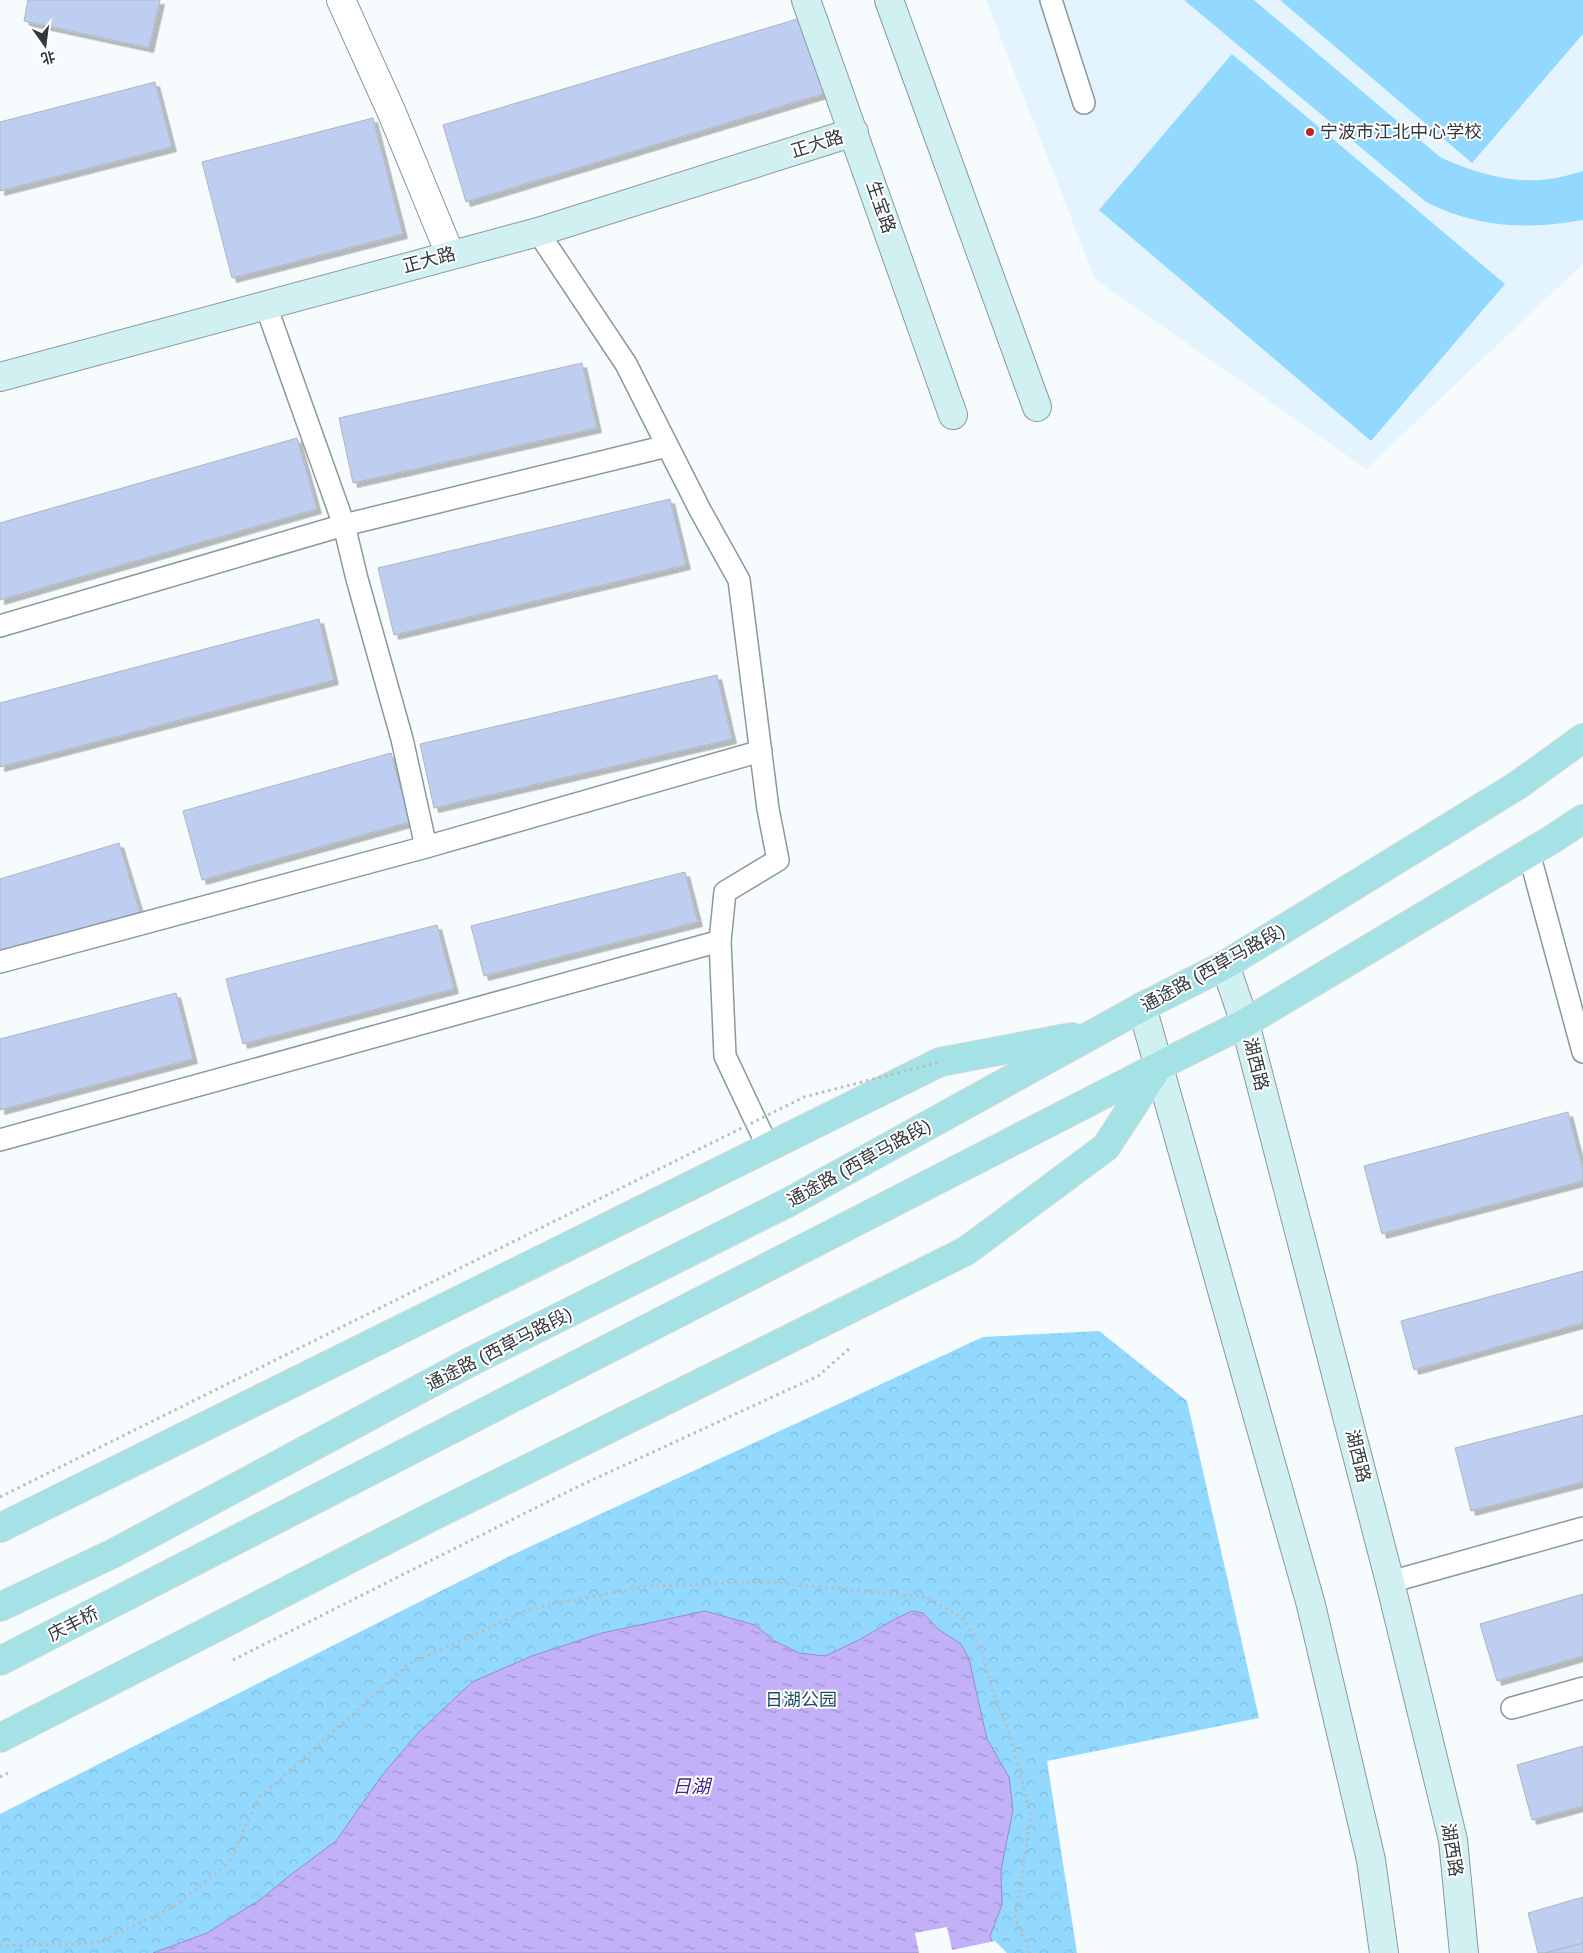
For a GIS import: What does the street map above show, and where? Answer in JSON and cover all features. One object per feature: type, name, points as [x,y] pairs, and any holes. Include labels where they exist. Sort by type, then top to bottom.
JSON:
[{"type":"main road","name":"生宝路","points":[[806,0],[954,415]]},
{"type":"main road","points":[[889,0],[1037,407]]},
{"type":"main road","name":"正大路","points":[[0,376],[266,306],[450,254],[538,232],[854,132]]},
{"type":"main road","name":"通途路 (西草马路段)","points":[[0,1607],[114,1552],[470,1362],[789,1202],[1142,1007],[1225,965],[1518,785],[1583,738]]},
{"type":"main road","points":[[0,1738],[437,1514],[966,1251],[1106,1147],[1159,1066],[1246,1023],[1583,819]]},
{"type":"main road","name":"湖西路","points":[[1225,965],[1246,1023],[1390,1582],[1453,1840],[1464,1953]]},
{"type":"main road","points":[[1142,1007],[1311,1605],[1371,1860],[1384,1953]]},
{"type":"main road","points":[[0,1528],[940,1062],[1095,1033]]},
{"type":"main road","name":"庆丰桥","points":[[0,1662],[1159,1066]]},
{"type":"street","points":[[341,0],[392,113],[450,254]]},
{"type":"lane","points":[[1051,0],[1084,103]]},
{"type":"lane","points":[[538,232],[626,364],[700,510],[740,580],[768,809],[778,860],[725,892],[720,940],[725,1056],[768,1147]]},
{"type":"lane","points":[[266,306],[344,525],[357,579],[402,739],[426,847]]},
{"type":"lane","points":[[0,626],[344,525],[668,446]]},
{"type":"lane","points":[[0,962],[426,847],[761,751]]},
{"type":"lane","points":[[1529,853],[1583,1052]]},
{"type":"lane","points":[[0,1140],[720,940]]},
{"type":"lane","points":[[1390,1582],[1583,1528]]},
{"type":"lane","points":[[1512,1708],[1583,1688]]},
{"type":"path","points":[[0,1496],[804,1098],[940,1062]]},
{"type":"path","points":[[231,1661],[577,1487]]},
{"type":"path","points":[[0,1946],[96,1943],[174,1907],[228,1863],[258,1798],[407,1665],[530,1609],[648,1586],[770,1582],[927,1596],[963,1618],[979,1644],[994,1694],[1009,1731],[1031,1818],[1015,1918],[1030,1953]]},
{"type":"path","points":[[0,1777],[9,1772]]},
{"type":"shaded area","name":"宁波市江北中心学校","points":[[986,0],[1583,0],[1583,264],[1366,469],[1095,279]]},
{"type":"green space","points":[[1184,0],[1254,0],[1440,157],[1453,163],[1493,176],[1520,180],[1553,178],[1583,171],[1583,220],[1523,226],[1483,222],[1445,211],[1426,202]]},
{"type":"green space","points":[[1280,0],[1583,0],[1583,34],[1472,163]]},
{"type":"green space","points":[[1232,54],[1505,284],[1371,441],[1099,210]]},
{"type":"green space","name":"日湖公园","points":[[1099,1331],[1187,1401],[1259,1718],[1047,1761],[1077,1953],[0,1953],[0,1814],[512,1555],[983,1337]]},
{"type":"water","name":"日湖","points":[[705,1611],[755,1625],[773,1640],[799,1653],[825,1656],[912,1611],[923,1613],[938,1629],[961,1644],[969,1659],[987,1739],[1009,1777],[1013,1810],[1001,1870],[1002,1905],[990,1936],[994,1946],[1004,1953],[153,1953],[207,1933],[261,1899],[336,1841],[383,1774],[418,1733],[472,1682],[532,1656],[602,1633]]},
{"type":"pier","points":[[947,1927],[952,1950],[995,1941],[1007,1953],[919,1953],[915,1933]]},
{"type":"building","points":[[28,0],[160,0],[149,48],[24,21]]},
{"type":"building","points":[[804,17],[826,93],[466,202],[443,125]]},
{"type":"building","points":[[155,82],[172,147],[0,191],[0,122]]},
{"type":"building","points":[[373,118],[403,234],[232,278],[202,162]]},
{"type":"building","points":[[582,363],[597,428],[353,483],[339,418]]},
{"type":"building","points":[[297,438],[317,509],[0,600],[0,523]]},
{"type":"building","points":[[670,499],[686,565],[394,635],[378,568]]},
{"type":"building","points":[[319,619],[334,680],[0,767],[0,703]]},
{"type":"building","points":[[717,675],[732,739],[434,808],[420,744]]},
{"type":"building","points":[[391,753],[410,822],[202,880],[183,811]]},
{"type":"building","points":[[119,843],[140,912],[0,953],[0,879]]},
{"type":"building","points":[[685,872],[698,922],[484,976],[471,926]]},
{"type":"building","points":[[437,925],[454,989],[243,1044],[226,979]]},
{"type":"building","points":[[176,993],[193,1059],[0,1110],[0,1039]]},
{"type":"building","points":[[1568,1112],[1583,1170],[1583,1181],[1382,1234],[1364,1166]]},
{"type":"building","points":[[1583,1271],[1583,1323],[1414,1370],[1401,1321]]},
{"type":"building","points":[[1583,1415],[1583,1482],[1471,1511],[1455,1448]]},
{"type":"building","points":[[1583,1594],[1583,1656],[1497,1681],[1480,1624]]},
{"type":"building","points":[[1583,1746],[1583,1806],[1532,1820],[1517,1765]]},
{"type":"building","points":[[1583,1897],[1583,1953],[1538,1953],[1528,1913]]},
{"type":"building","points":[[1583,1943],[1583,1953],[1545,1953]]},
{"type":"place","name":"宁波市江北中心学校","points":[[1310,132]]}]
